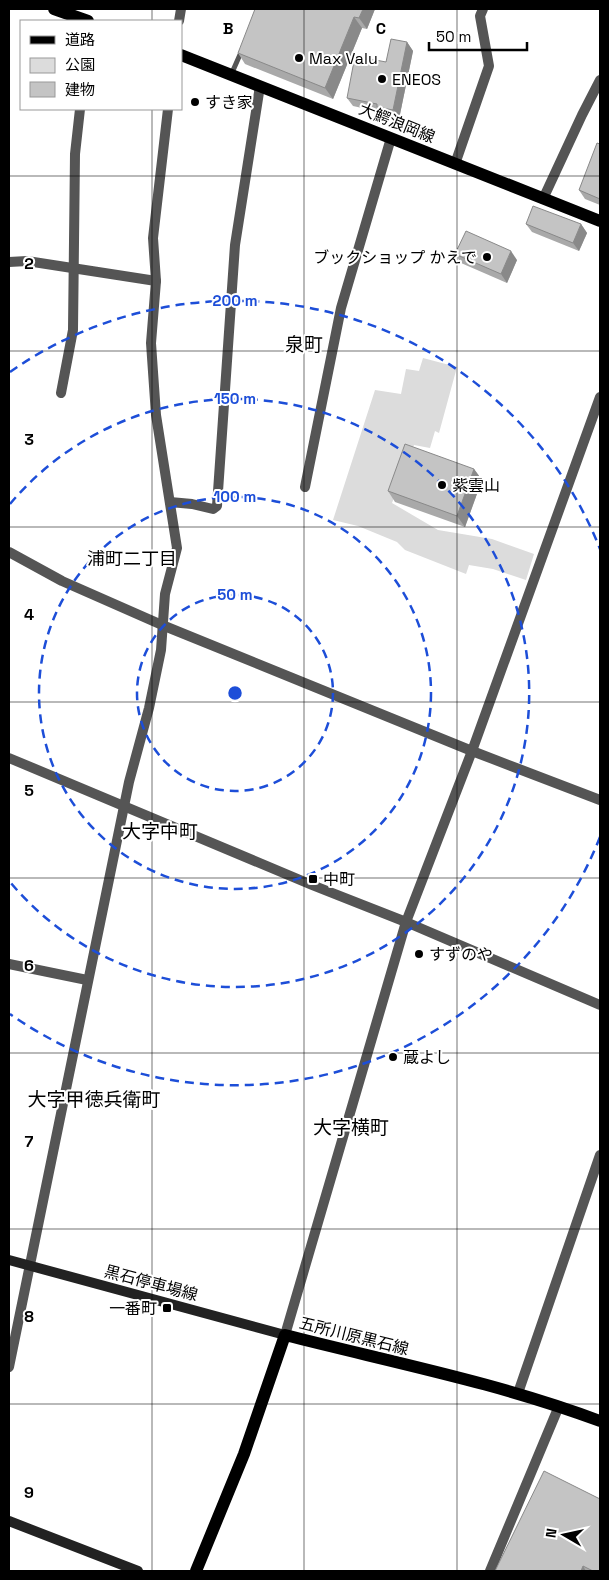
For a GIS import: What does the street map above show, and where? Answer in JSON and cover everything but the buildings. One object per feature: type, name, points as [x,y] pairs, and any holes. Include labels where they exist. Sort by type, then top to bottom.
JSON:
[{"type":"main road","points":[[54,9],[85,20]]},
{"type":"main road","name":"大鰐浪岡線","points":[[182,55],[600,221]]},
{"type":"main road","name":"黒石停車場線","points":[[9,1260],[285,1335]]},
{"type":"main road","name":"五所川原黒石線","points":[[196,1571],[244,1454],[285,1335],[518,1394],[600,1421]]},
{"type":"main road","points":[[9,1521],[138,1571]]},
{"type":"street","points":[[455,164],[489,66],[480,16],[483,9]]},
{"type":"street","points":[[543,199],[600,80]]},
{"type":"street","points":[[170,502],[192,504],[213,509],[216,506],[235,245],[260,86]]},
{"type":"street","points":[[61,393],[73,330],[75,154],[80,110]]},
{"type":"street","points":[[9,1367],[87,980],[129,782],[149,708],[161,650],[165,594],[177,548],[154,400],[152,343],[156,281],[153,238],[168,110]]},
{"type":"street","points":[[305,488],[341,308],[391,138]]},
{"type":"street","points":[[9,262],[27,261],[156,281]]},
{"type":"street","points":[[285,1335],[406,922],[472,751],[600,397]]},
{"type":"street","points":[[9,552],[62,581],[162,625],[472,751],[600,800]]},
{"type":"street","points":[[9,758],[312,885],[406,922],[600,1005]]},
{"type":"street","points":[[9,964],[87,980]]},
{"type":"street","points":[[518,1394],[600,1155]]},
{"type":"street","points":[[490,1571],[559,1406]]},
{"type":"lane","points":[[231,75],[245,43]]},
{"type":"green space","points":[[423,358],[457,367],[439,433],[435,431],[430,448],[414,445],[392,503],[438,530],[492,539],[534,554],[526,580],[493,569],[469,565],[466,574],[405,550],[397,542],[358,526],[333,520],[375,390],[401,394],[406,369],[419,371]]},
{"type":"place","name":"Max Valu","points":[[299,58]]},
{"type":"place","name":"ENEOS","points":[[382,79]]},
{"type":"place","name":"すき家","points":[[195,102]]},
{"type":"place","name":"ブックショップ かえで","points":[[487,257]]},
{"type":"place","name":"紫雲山","points":[[442,485]]},
{"type":"place","name":"中町","points":[[313,879]]},
{"type":"place","name":"すずのや","points":[[419,954]]},
{"type":"place","name":"蔵よし","points":[[393,1057]]},
{"type":"place","name":"一番町","points":[[167,1308]]},
{"type":"district","name":"泉町","points":[[304,344]]},
{"type":"district","name":"浦町二丁目","points":[[132,558]]},
{"type":"district","name":"大字中町","points":[[160,831]]},
{"type":"district","name":"大字甲徳兵衛町","points":[[94,1099]]},
{"type":"district","name":"大字横町","points":[[351,1127]]}]
